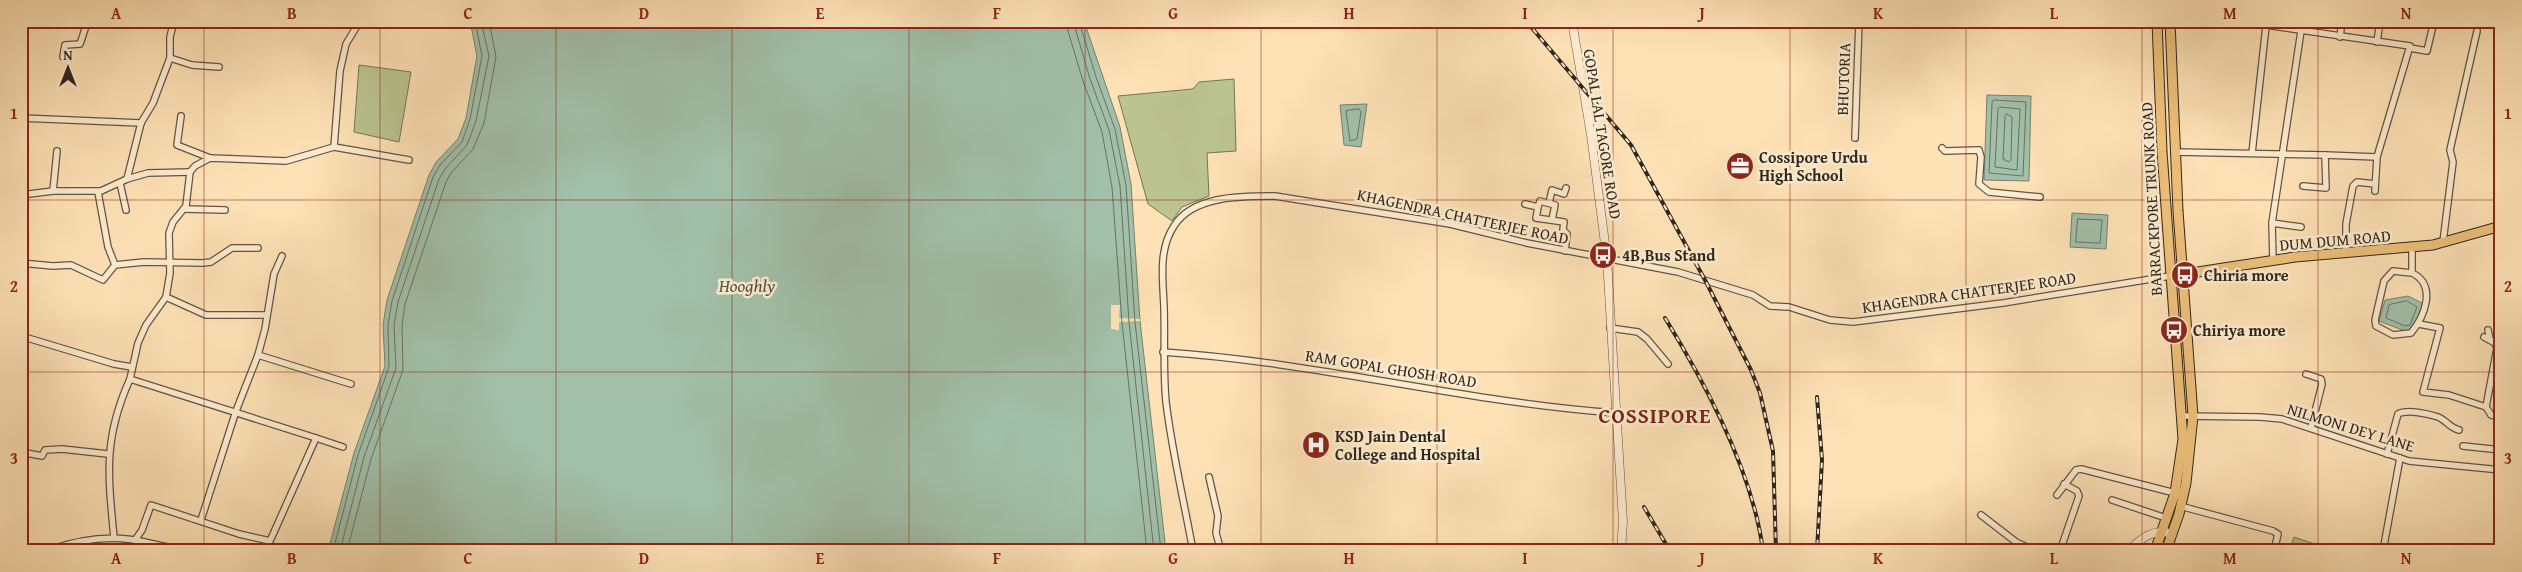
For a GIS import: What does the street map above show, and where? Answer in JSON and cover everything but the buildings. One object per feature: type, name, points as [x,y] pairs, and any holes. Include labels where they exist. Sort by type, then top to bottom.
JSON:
[{"type":"main road","name":"BARRACKPORE TRUNK ROAD","points":[[2157,21],[2170,276],[2183,439],[2175,493],[2166,518],[2166,551]]},
{"type":"main road","name":"BARRACKPORE TRUNK ROAD","points":[[2155,551],[2180,506],[2190,455],[2193,416],[2174,152],[2170,21]]},
{"type":"main road","points":[[2158,45],[2172,45]]},
{"type":"main road","name":"DUM DUM ROAD","points":[[2170,276],[2274,260],[2412,248],[2443,242],[2501,226]]},
{"type":"street","points":[[63,57],[66,45],[80,44],[85,29],[82,21]]},
{"type":"street","points":[[128,179],[141,124],[153,103],[170,58],[170,37],[174,21]]},
{"type":"street","points":[[334,147],[340,71],[346,44],[360,21]]},
{"type":"street","name":"GOPAL LAL TAGORE ROAD","points":[[1572,21],[1591,135],[1608,259],[1610,328],[1623,522],[1621,551]]},
{"type":"street","name":"BHUTORIA","points":[[1855,138],[1859,21]]},
{"type":"street","points":[[2238,21],[2427,50],[2434,21]]},
{"type":"street","points":[[2340,37],[2342,21]]},
{"type":"street","points":[[2377,42],[2380,21]]},
{"type":"street","points":[[2252,153],[2266,26]]},
{"type":"street","points":[[2274,260],[2272,223],[2301,31]]},
{"type":"street","points":[[2443,242],[2453,162],[2450,150],[2477,31]]},
{"type":"street","points":[[2375,191],[2377,157],[2410,48]]},
{"type":"street","points":[[170,58],[192,65],[219,68]]},
{"type":"street","points":[[181,116],[178,145],[210,158],[286,161],[334,147],[409,160]]},
{"type":"street","points":[[21,118],[141,124]]},
{"type":"street","points":[[1942,148],[1945,151],[1978,150],[1981,157],[1979,184],[1983,190],[2040,196]]},
{"type":"street","points":[[53,190],[57,151]]},
{"type":"street","points":[[2174,152],[2377,157]]},
{"type":"street","points":[[2303,186],[2326,188],[2325,155]]},
{"type":"street","points":[[114,538],[109,492],[108,454],[115,416],[130,379],[138,344],[146,325],[166,297],[170,262],[169,233],[173,222],[184,209],[188,200],[190,172],[195,166],[210,158]]},
{"type":"street","points":[[21,195],[53,190],[98,192],[109,190],[128,179],[148,173],[190,172]]},
{"type":"street","points":[[2346,253],[2345,230],[2353,186],[2357,182],[2375,184]]},
{"type":"street","points":[[120,184],[126,210]]},
{"type":"street","points":[[1549,203],[1552,190],[1564,194],[1566,188]]},
{"type":"street","points":[[98,192],[108,247],[115,265]]},
{"type":"street","name":"KHAGENDRA CHATTERJEE ROAD","points":[[1193,551],[1173,449],[1162,352],[1165,245],[1174,225],[1187,212],[1215,201],[1250,196],[1275,196],[1342,205],[1450,224],[1566,251],[1678,272],[1753,296],[1770,306],[1792,308],[1830,320],[1867,321],[2170,276]]},
{"type":"street","points":[[1552,220],[1555,205],[1540,201],[1536,218],[1564,222],[1563,230],[1567,234],[1566,251]]},
{"type":"street","points":[[1525,204],[1538,207]]},
{"type":"street","points":[[184,209],[225,210]]},
{"type":"street","points":[[2272,223],[2301,227]]},
{"type":"street","points":[[21,263],[53,266],[71,265],[103,280],[115,265],[170,262],[202,263],[216,259],[232,248],[258,248]]},
{"type":"street","points":[[2412,248],[2412,273]]},
{"type":"street","points":[[201,520],[236,411],[258,355],[274,274],[282,256]]},
{"type":"street","points":[[2393,272],[2412,273],[2420,279],[2427,292],[2419,324],[2411,333],[2393,335],[2375,324],[2384,281],[2393,272]]},
{"type":"street","points":[[166,297],[206,315],[267,315]]},
{"type":"street","points":[[2419,324],[2440,328],[2423,392],[2449,395],[2486,407],[2491,415],[2501,417]]},
{"type":"street","points":[[1610,328],[1638,332],[1647,339],[1668,364]]},
{"type":"street","points":[[2488,330],[2490,340]]},
{"type":"street","points":[[21,336],[114,364],[132,367]]},
{"type":"street","points":[[2484,336],[2496,348],[2486,407]]},
{"type":"street","name":"RAM GOPAL GHOSH ROAD","points":[[1162,352],[1208,355],[1286,365],[1558,408],[1616,413]]},
{"type":"street","points":[[258,355],[351,384]]},
{"type":"street","points":[[2306,374],[2321,379],[2322,384],[2311,428]]},
{"type":"street","points":[[130,379],[236,411],[343,447]]},
{"type":"street","points":[[2387,454],[2398,414],[2403,411],[2438,417],[2459,430]]},
{"type":"street","name":"NILMONI DEY LANE","points":[[2181,416],[2282,419],[2400,458],[2501,470]]},
{"type":"street","points":[[135,540],[142,530],[151,505],[270,541],[316,438]]},
{"type":"street","points":[[2463,446],[2501,450]]},
{"type":"street","points":[[21,452],[42,456],[45,450],[62,449],[108,454]]},
{"type":"street","points":[[2383,551],[2400,458]]},
{"type":"street","points":[[2056,495],[2076,470],[2081,469],[2175,493]]},
{"type":"street","points":[[1209,477],[1218,516],[1216,533],[1221,551]]},
{"type":"street","points":[[2060,551],[2079,496],[2077,490],[2064,484]]},
{"type":"street","points":[[2112,500],[2166,518]]},
{"type":"street","points":[[2180,506],[2273,531],[2278,534],[2274,551]]},
{"type":"street","points":[[1981,515],[2016,542],[2035,551]]},
{"type":"street","points":[[2128,551],[2151,533],[2167,532]]},
{"type":"street","points":[[46,551],[79,541],[114,538],[135,540],[186,551]]},
{"type":"street","points":[[144,542],[148,551]]},
{"type":"shaded area","points":[[359,65],[411,72],[399,142],[354,132]]},
{"type":"shaded area","points":[[1234,79],[1236,151],[1207,153],[1209,196],[1182,207],[1172,221],[1148,204],[1118,96],[1193,89],[1199,82]]},
{"type":"shaded area","points":[[2294,537],[2335,551],[2289,551]]},
{"type":"water","name":"Hooghly","points":[[470,21],[1084,21],[1120,127],[1131,184],[1140,321],[1166,551],[328,551],[354,453],[385,366],[383,325],[387,300],[429,175],[436,162],[458,139],[466,118],[477,56]]},
{"type":"water","points":[[1987,95],[2031,96],[2029,181],[1984,180]]},
{"type":"water","points":[[1367,104],[1361,147],[1344,145],[1340,105]]},
{"type":"water","points":[[2072,213],[2108,215],[2106,249],[2070,247]]},
{"type":"water","points":[[2408,296],[2424,304],[2414,330],[2405,331],[2379,321],[2385,300]]},
{"type":"pier","points":[[1111,305],[1120,305],[1119,318],[1140,319],[1140,321],[1119,322],[1119,330],[1111,329]]},
{"type":"railway","points":[[1526,21],[1631,145],[1705,280],[1751,370],[1760,393],[1773,451],[1776,551]]},
{"type":"railway","points":[[1665,318],[1697,372],[1739,460],[1758,521],[1763,551]]},
{"type":"railway","points":[[1817,397],[1822,460],[1817,551]]},
{"type":"railway","points":[[1644,507],[1670,551]]},
{"type":"place","name":"Cossipore Urdu High School","points":[[1740,166]]},
{"type":"place","name":"4B,Bus Stand","points":[[1603,255]]},
{"type":"place","name":"Chiria more","points":[[2185,275]]},
{"type":"place","name":"Chiriya more","points":[[2174,330]]},
{"type":"place","name":"KSD Jain Dental College and Hospital","points":[[1316,445]]},
{"type":"district","name":"COSSIPORE","points":[[1655,416]]}]
